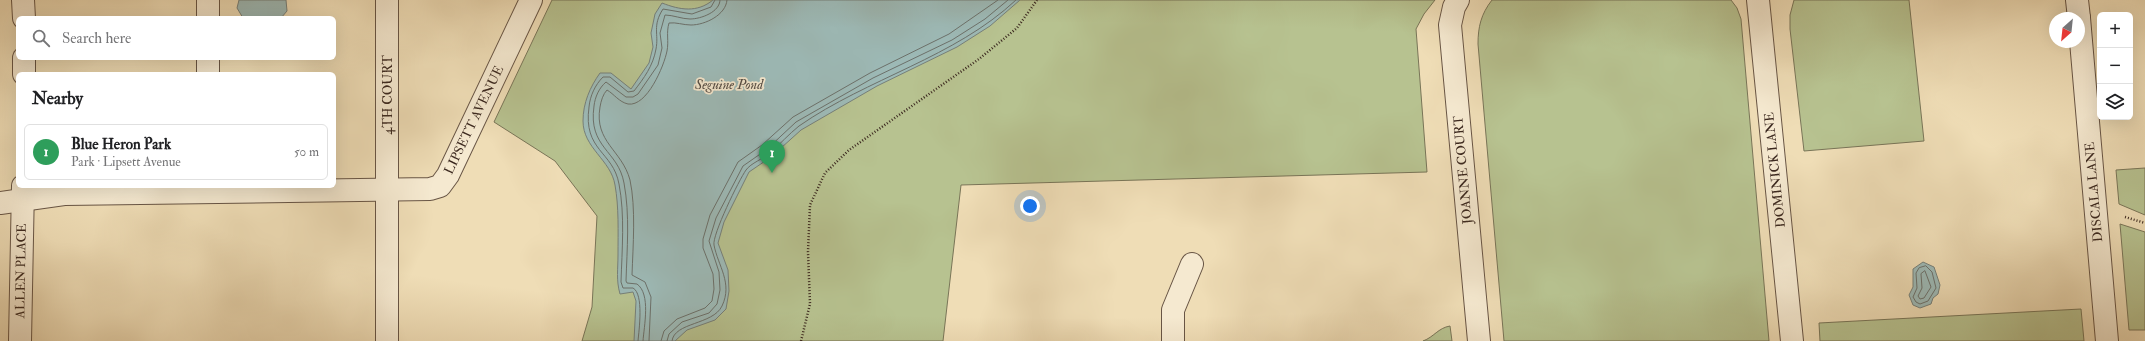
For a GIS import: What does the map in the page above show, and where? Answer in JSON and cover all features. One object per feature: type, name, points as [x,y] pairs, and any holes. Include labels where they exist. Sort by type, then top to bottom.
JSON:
[{"type":"street","points":[[23,0],[24,16]]},
{"type":"street","points":[[208,0],[208,16]]},
{"type":"street","name":"4TH COURT","points":[[387,0],[388,190]]},
{"type":"street","name":"LIPSETT AVENUE","points":[[388,190],[430,189],[440,186],[448,175],[531,0]]},
{"type":"street","name":"JOANNE COURT","points":[[1458,0],[1454,7],[1450,25],[1479,341]]},
{"type":"street","name":"DOMINICK LANE","points":[[1758,0],[1792,341]]},
{"type":"street","name":"DISCALA LANE","points":[[2077,0],[2078,12]]},
{"type":"street","name":"DISCALA LANE","points":[[2082,48],[2107,341]]},
{"type":"street","points":[[24,60],[24,72]]},
{"type":"street","points":[[208,60],[208,72]]},
{"type":"street","points":[[0,203],[23,193],[64,194],[209,189],[388,190],[387,341]]},
{"type":"street","name":"ALLEN PLACE","points":[[20,341],[23,193]]},
{"type":"street","points":[[1173,341],[1173,310],[1192,264]]},
{"type":"path","points":[[802,341],[810,304],[808,252],[810,205],[825,173],[849,150],[979,59],[1017,28],[1037,0]]},
{"type":"green space","points":[[552,0],[1435,0],[1424,14],[1416,29],[1427,172],[961,185],[943,341],[582,341],[592,307],[597,216],[555,161],[494,122]]},
{"type":"green space","points":[[1492,0],[1731,0],[1737,8],[1741,19],[1769,341],[1504,341],[1478,44],[1481,21],[1485,10]]},
{"type":"green space","points":[[1794,0],[1909,0],[1924,141],[1804,151],[1790,29],[1790,15]]},
{"type":"green space","points":[[2145,168],[2145,215],[2119,204],[2116,170]]},
{"type":"green space","points":[[2120,224],[2145,232],[2145,330],[2129,330]]},
{"type":"green space","points":[[2081,309],[2084,341],[1820,341],[1819,323]]},
{"type":"green space","points":[[1450,326],[1452,341],[1423,341],[1442,329]]},
{"type":"water","points":[[239,0],[286,0],[287,11],[283,16],[242,16],[237,8]]},
{"type":"water","name":"Seguine Pond","points":[[713,0],[1020,0],[990,26],[957,47],[877,86],[801,130],[771,157],[749,172],[724,222],[718,243],[728,270],[729,291],[726,309],[715,320],[687,330],[675,341],[634,341],[636,301],[633,292],[620,294],[618,284],[618,220],[615,185],[608,168],[587,139],[583,121],[584,108],[590,90],[600,73],[611,73],[631,89],[649,63],[653,47],[651,33],[655,14],[662,3],[682,9],[695,9]]},
{"type":"water","points":[[1923,262],[1934,267],[1940,285],[1938,294],[1933,298],[1931,304],[1920,308],[1913,305],[1909,295],[1913,287],[1913,269]]},
{"type":"place","name":"Blue Heron Park","points":[[772,173]]}]
